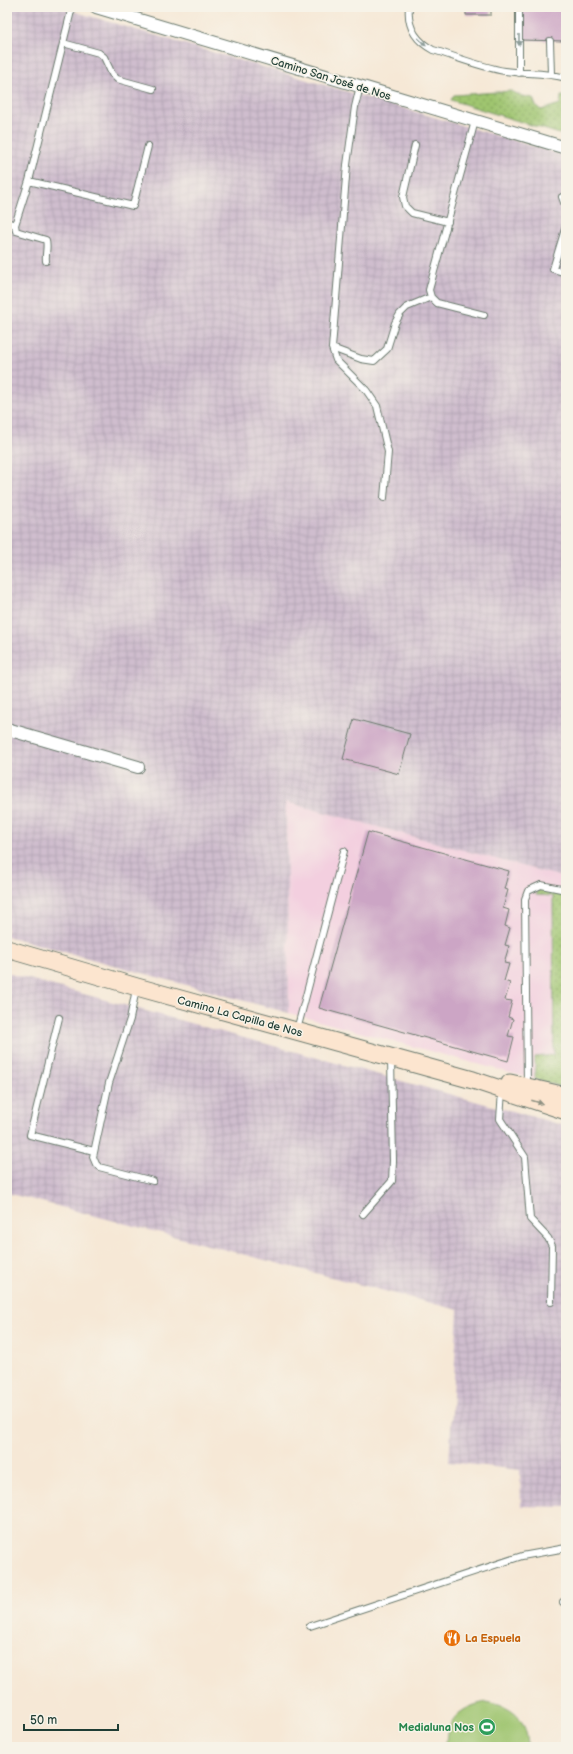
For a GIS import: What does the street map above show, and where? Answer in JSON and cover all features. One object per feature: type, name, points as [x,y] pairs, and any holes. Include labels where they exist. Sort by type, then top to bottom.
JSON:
[{"type":"main road","name":"Camino La Capilla de Nos","points":[[7,949],[137,987],[473,1080],[566,1111]]},
{"type":"main road","name":"Camino La Capilla de Nos","points":[[473,1080],[504,1082],[566,1096]]},
{"type":"street","name":"Camino San José de Nos","points":[[96,7],[566,148]]},
{"type":"street","points":[[7,729],[138,768]]},
{"type":"lane","points":[[46,261],[48,245],[46,240],[21,233],[16,230],[15,225],[29,181],[72,7]]},
{"type":"lane","points":[[409,7],[408,15],[411,29],[420,41],[433,50],[480,65],[519,73],[551,74],[566,78]]},
{"type":"lane","points":[[519,7],[519,73]]},
{"type":"lane","points":[[550,41],[551,74]]},
{"type":"lane","points":[[63,43],[99,53],[104,57],[112,74],[117,79],[153,89]]},
{"type":"lane","points":[[360,86],[355,107],[347,165],[332,348],[336,360],[366,390],[377,406],[388,452],[384,498]]},
{"type":"lane","points":[[475,121],[429,290],[431,297],[437,303],[484,315]]},
{"type":"lane","points":[[415,145],[403,197],[406,206],[412,212],[448,222]]},
{"type":"lane","points":[[29,181],[133,206],[148,146]]},
{"type":"lane","points":[[562,197],[566,208]]},
{"type":"lane","points":[[7,222],[15,225]]},
{"type":"lane","points":[[566,226],[552,269],[566,273]]},
{"type":"lane","points":[[332,348],[361,359],[374,361],[387,349],[395,323],[400,314],[407,308],[431,297]]},
{"type":"lane","points":[[296,1031],[344,852]]},
{"type":"lane","points":[[527,1086],[524,899],[528,891],[541,885],[566,890]]},
{"type":"lane","points":[[137,987],[130,1018],[109,1083],[93,1160],[99,1167],[153,1181]]},
{"type":"lane","points":[[59,1018],[30,1135],[94,1151]]},
{"type":"lane","points":[[363,1214],[392,1180],[394,1161],[391,1057]]},
{"type":"lane","points":[[502,1090],[500,1119],[525,1157],[530,1218],[548,1238],[552,1246],[551,1302]]},
{"type":"lane","points":[[310,1626],[522,1556],[566,1548]]},
{"type":"shaded area","points":[[7,7],[59,7],[566,156],[566,878],[286,802],[289,1013],[7,936]]},
{"type":"shaded area","points":[[286,802],[566,878],[566,1088],[289,1013]]},
{"type":"shaded area","points":[[7,973],[566,1126],[566,1507],[521,1506],[520,1470],[449,1462],[458,1310],[7,1193]]},
{"type":"green space","points":[[511,91],[522,96],[533,98],[536,106],[541,110],[560,104],[561,96],[566,96],[566,136],[451,100],[454,95]]},
{"type":"green space","points":[[541,888],[566,894],[566,1088],[535,1079],[535,1057],[554,1055],[553,896],[536,895],[537,890]]},
{"type":"green space","name":"Medialuna Nos","points":[[487,1702],[505,1707],[517,1716],[525,1729],[528,1747],[446,1747],[448,1729],[457,1716],[470,1707]]},
{"type":"building","points":[[466,7],[491,7],[491,15],[466,15]]},
{"type":"building","points":[[520,7],[566,7],[566,41],[520,40]]},
{"type":"building","points":[[354,719],[410,734],[399,774],[343,759]]},
{"type":"building","points":[[368,832],[509,871],[504,889],[508,890],[503,908],[509,910],[505,926],[510,928],[505,945],[509,946],[504,963],[509,964],[504,981],[510,983],[505,1000],[512,1001],[508,1017],[513,1019],[508,1036],[514,1037],[508,1061],[319,1008]]},
{"type":"place","name":"La Espuela","points":[[452,1638]]},
{"type":"place","name":"Medialuna Nos","points":[[487,1727]]}]
